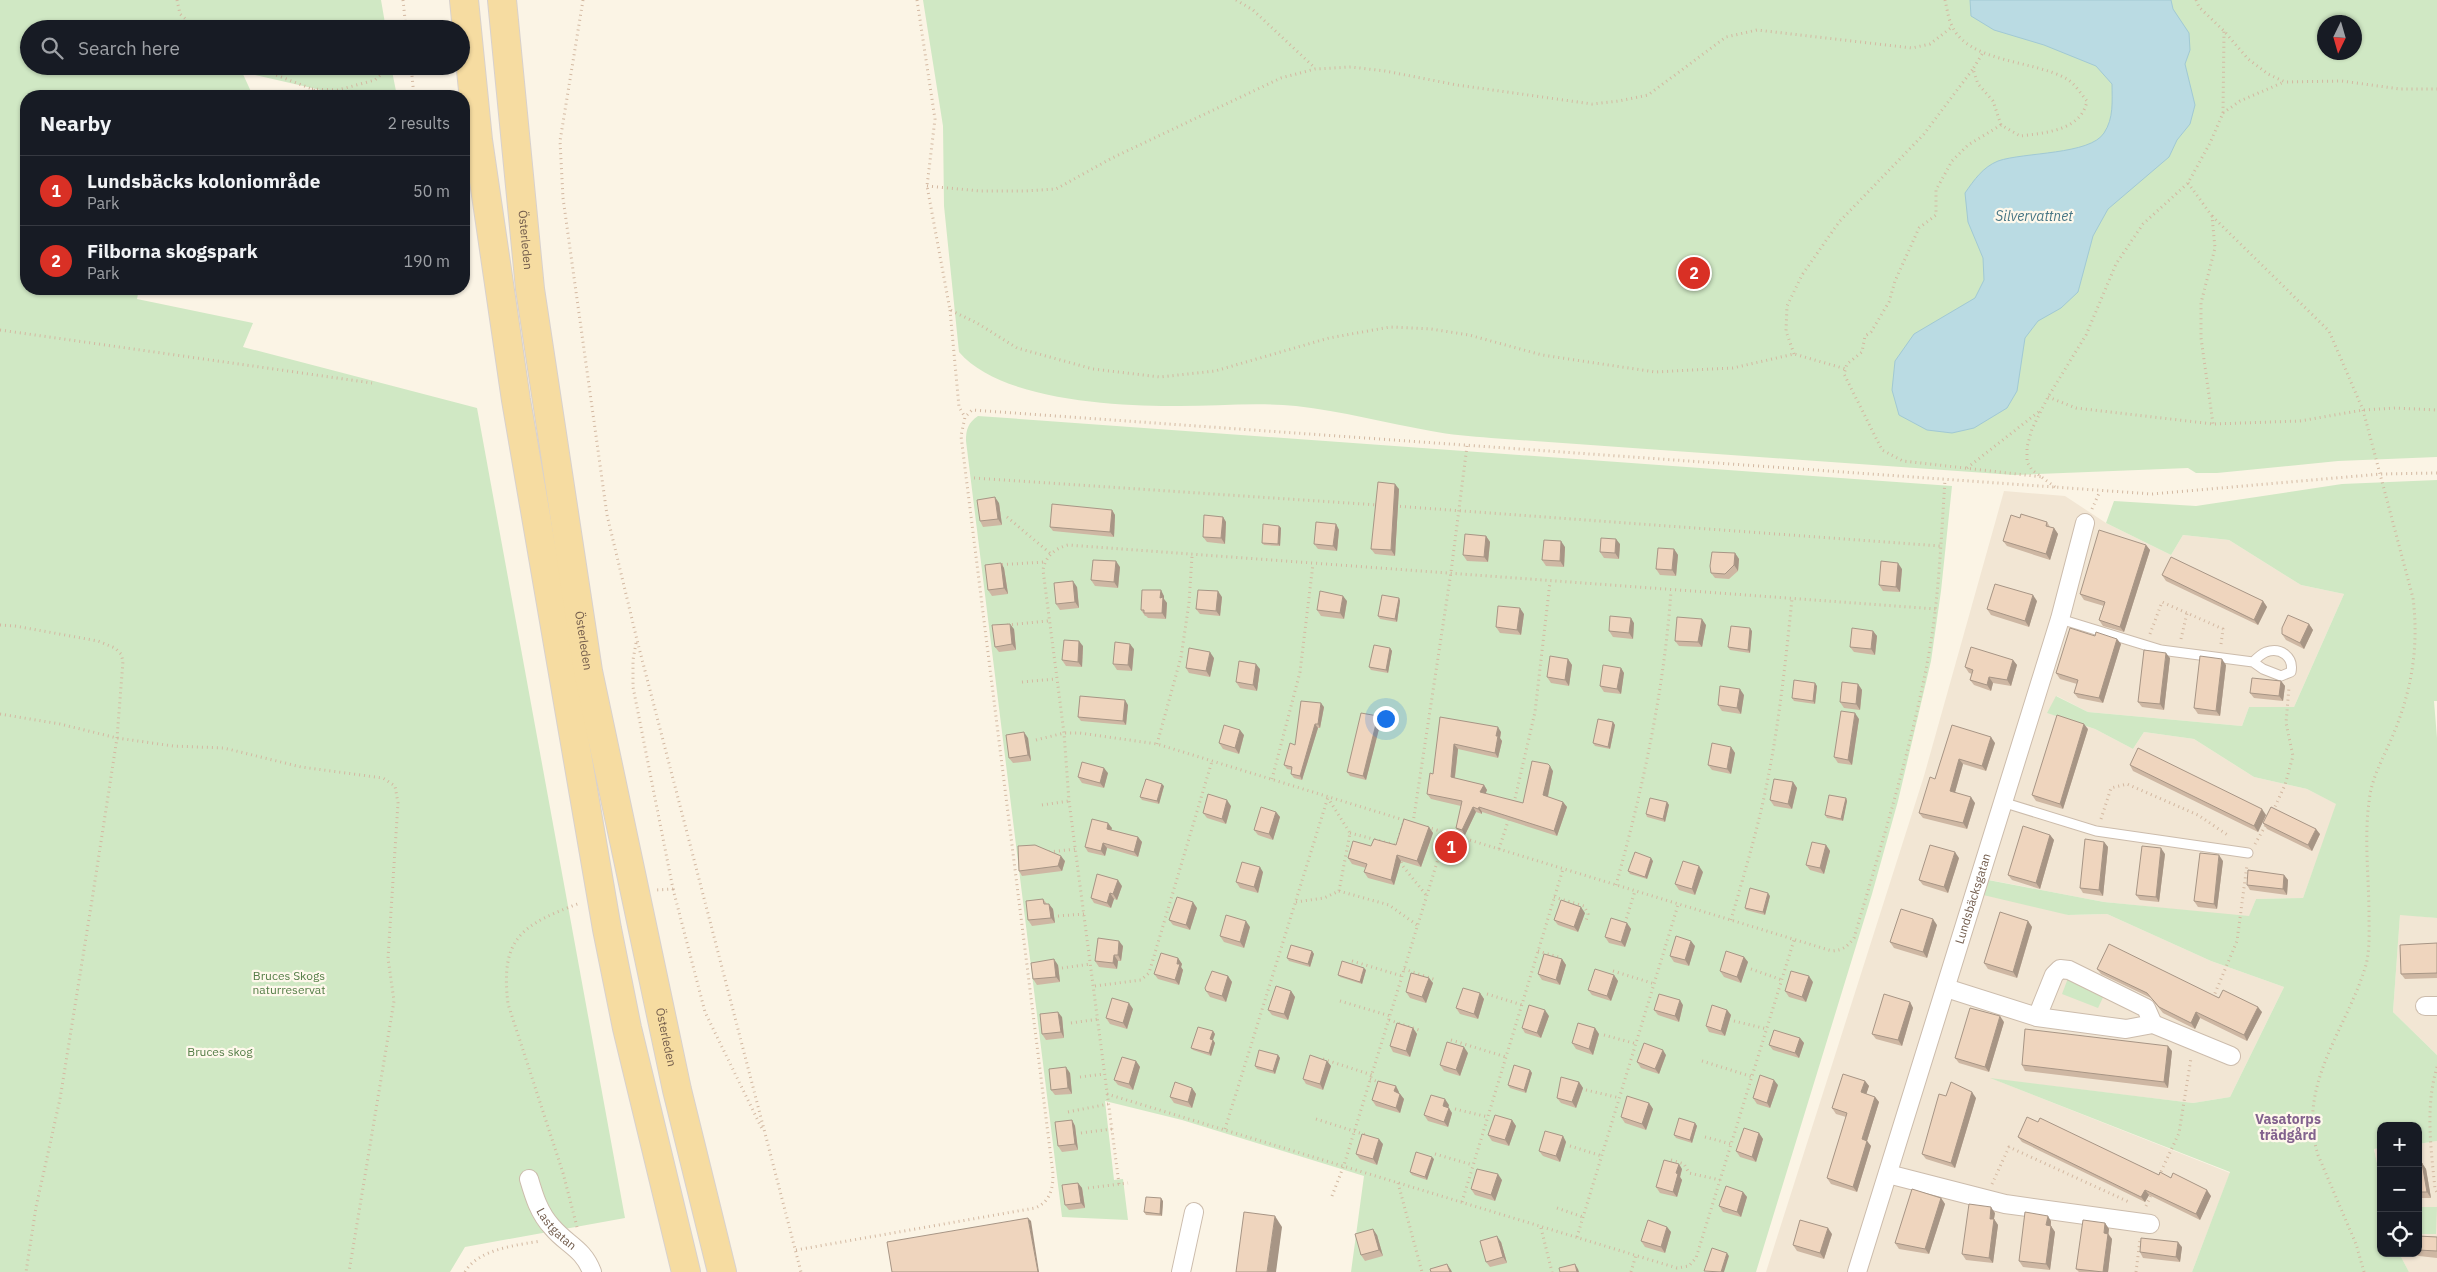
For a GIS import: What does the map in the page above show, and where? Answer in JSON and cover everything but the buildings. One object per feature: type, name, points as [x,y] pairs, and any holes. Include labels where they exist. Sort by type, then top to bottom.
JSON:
[{"type":"main road","name":"Österleden","points":[[502,0],[530,289],[588,672],[677,1090],[722,1272]]},
{"type":"main road","name":"Österleden","points":[[464,3],[466,20]]},
{"type":"main road","name":"Österleden","points":[[470,62],[478,140],[516,400],[607,929],[627,1028],[686,1272]]},
{"type":"main road","points":[[677,1090],[736,1272]]},
{"type":"main road","points":[[658,1158],[671,1272]]},
{"type":"street","name":"Lundsbäcksgatan","points":[[1857,1272],[2060,619],[2085,523]]},
{"type":"street","points":[[2037,1017],[2054,975],[2060,969],[2069,970],[2146,1008],[2153,1024]]},
{"type":"street","points":[[1946,988],[2037,1017],[2126,1029],[2153,1024],[2231,1056]]},
{"type":"street","points":[[1888,1174],[1985,1200],[2146,1219]]},
{"type":"street","name":"Lastgatan","points":[[529,1179],[542,1213],[550,1226],[584,1254],[592,1272]]},
{"type":"street","points":[[1180,1272],[1194,1212]]},
{"type":"lane","points":[[2060,619],[2145,646],[2253,662],[2263,670],[2281,676],[2291,672],[2293,663],[2288,656],[2274,650],[2264,653],[2253,662]]},
{"type":"lane","points":[[2002,802],[2096,831],[2248,853]]},
{"type":"path","points":[[177,0],[180,14],[187,20]]},
{"type":"path","points":[[403,0],[405,20]]},
{"type":"path","points":[[582,0],[560,141],[563,198],[607,515],[637,640],[764,1134],[802,1272]]},
{"type":"path","points":[[917,0],[935,119],[927,186],[950,310],[959,407],[965,417]]},
{"type":"path","points":[[1236,0],[1253,10],[1315,68]]},
{"type":"path","points":[[1945,0],[1952,27],[1967,44],[1982,54],[2038,66],[2068,79],[2087,101],[2079,118],[2056,130],[2020,136],[2001,126],[1993,101],[1978,84],[1973,69]]},
{"type":"path","points":[[2196,0],[2199,7],[2224,31],[2248,59],[2268,74],[2285,82]]},
{"type":"path","points":[[927,186],[980,191],[1025,192],[1056,188],[1112,158],[1281,78],[1315,68],[1351,67],[1385,71],[1456,85],[1592,104],[1619,101],[1648,94],[1726,37],[1742,33],[1757,30],[1912,48],[1930,44],[1952,27]]},
{"type":"path","points":[[2056,488],[2032,470],[2027,462],[2027,448],[2048,397],[2086,335],[2116,264],[2143,224],[2188,182],[2210,143],[2223,114],[2224,31]]},
{"type":"path","points":[[1794,354],[1786,331],[1787,306],[1802,276],[1839,222],[1924,134],[1973,69],[1982,54]]},
{"type":"path","points":[[276,75],[312,89],[338,90],[375,80],[380,75]]},
{"type":"path","points":[[412,75],[413,90]]},
{"type":"path","points":[[2223,114],[2240,101],[2285,82],[2342,81],[2400,90],[2437,89]]},
{"type":"path","points":[[2001,126],[1968,144],[1960,151],[1948,168],[1936,190],[1936,215],[1919,228],[1895,281],[1889,302],[1871,332],[1865,336],[1862,352],[1848,364],[1844,374],[1882,450],[1903,461],[2043,477]]},
{"type":"path","points":[[2188,182],[2212,216],[2329,331],[2363,410],[2412,598],[2415,627],[2413,670],[2403,707],[2370,790],[2366,844],[2369,935],[2366,964],[2322,1069],[2311,1117],[2313,1141],[2356,1244],[2364,1272]]},
{"type":"path","points":[[2212,216],[2215,248],[2201,304],[2201,338],[2213,424]]},
{"type":"path","points":[[950,310],[1017,348],[1093,369],[1160,377],[1215,371],[1329,338],[1390,327],[1430,329],[1470,335],[1542,355],[1655,372],[1734,368],[1794,354],[1846,369]]},
{"type":"path","points":[[0,330],[372,383]]},
{"type":"path","points":[[2048,397],[2076,408],[2213,424],[2300,421],[2363,410],[2396,408],[2437,410]]},
{"type":"path","points":[[1966,468],[2042,409]]},
{"type":"path","points":[[796,1250],[1035,1208],[1045,1202],[1052,1190],[1052,1164],[961,436],[965,417],[972,410],[2152,494],[2381,474],[2437,473]]},
{"type":"path","points":[[1413,823],[1451,572],[1467,446]]},
{"type":"path","points":[[974,478],[1379,505]]},
{"type":"path","points":[[1036,740],[1064,733],[1112,736],[1157,744],[1794,940],[1832,951],[1841,950],[1854,938],[1900,778],[1928,658],[1936,609],[1945,480]]},
{"type":"path","points":[[1389,506],[1940,546]]},
{"type":"path","points":[[1007,517],[1052,554]]},
{"type":"path","points":[[1120,1184],[1069,801],[1064,733],[1055,680],[1043,570],[1044,562],[1062,546],[1451,572],[1550,582],[1936,609]]},
{"type":"path","points":[[1157,744],[1181,656],[1192,556]]},
{"type":"path","points":[[993,565],[1044,562]]},
{"type":"path","points":[[1272,779],[1300,672],[1313,564]]},
{"type":"path","points":[[1513,805],[1535,712],[1550,582]]},
{"type":"path","points":[[1616,885],[1637,810],[1654,730],[1664,671],[1671,591]]},
{"type":"path","points":[[1732,920],[1768,776],[1784,682],[1792,599]]},
{"type":"path","points":[[2145,646],[2162,602],[2223,629],[2218,657]]},
{"type":"path","points":[[2178,652],[2187,613]]},
{"type":"path","points":[[1000,625],[1048,621]]},
{"type":"path","points":[[0,625],[16,626],[98,641],[115,648],[121,654],[124,661],[117,738],[60,1099],[36,1207],[26,1272]]},
{"type":"path","points":[[637,640],[632,666],[633,687],[673,889],[705,1012],[764,1134]]},
{"type":"path","points":[[2213,1000],[2238,941],[2248,853],[2261,835],[2291,768],[2293,756],[2286,722],[2291,672]]},
{"type":"path","points":[[1022,682],[1055,680]]},
{"type":"path","points":[[0,714],[60,724],[117,738],[173,746],[224,748],[302,767],[383,778],[396,786],[398,803],[388,958],[394,1001],[349,1272]]},
{"type":"path","points":[[1095,986],[1141,980],[1149,973],[1212,761]]},
{"type":"path","points":[[2096,831],[2111,788],[2127,784],[2198,815],[2232,838],[2248,853]]},
{"type":"path","points":[[1328,797],[1350,833],[1339,891]]},
{"type":"path","points":[[1225,1128],[1328,797]]},
{"type":"path","points":[[1042,805],[1069,801]]},
{"type":"path","points":[[1499,849],[1511,813]]},
{"type":"path","points":[[1404,820],[1396,845],[1402,865],[1426,896]]},
{"type":"path","points":[[1350,833],[1396,845]]},
{"type":"path","points":[[1332,1196],[1355,1131],[1446,833]]},
{"type":"path","points":[[1049,852],[1076,849]]},
{"type":"path","points":[[1462,1202],[1563,869]]},
{"type":"path","points":[[656,890],[673,889]]},
{"type":"path","points":[[1296,902],[1324,898],[1339,891],[1390,905],[1418,925]]},
{"type":"path","points":[[1625,923],[1635,891]]},
{"type":"path","points":[[1554,897],[1584,906],[1588,914],[1586,921]]},
{"type":"path","points":[[583,902],[536,921],[527,927],[514,945],[510,955],[506,984],[508,1004],[563,1173],[584,1254]]},
{"type":"path","points":[[1577,1237],[1678,905]]},
{"type":"path","points":[[1058,916],[1084,914]]},
{"type":"path","points":[[1107,1094],[1225,1128],[1540,1228],[1577,1237],[1681,1270],[1696,1258],[1794,940]]},
{"type":"path","points":[[1538,950],[1558,957]]},
{"type":"path","points":[[1352,961],[1402,976]]},
{"type":"path","points":[[1062,968],[1091,964]]},
{"type":"path","points":[[1751,968],[1782,980]]},
{"type":"path","points":[[1404,969],[1436,980]]},
{"type":"path","points":[[1613,971],[1655,984]]},
{"type":"path","points":[[1487,994],[1522,1005]]},
{"type":"path","points":[[1340,1001],[1419,1030]]},
{"type":"path","points":[[1072,1023],[1099,1019]]},
{"type":"path","points":[[1734,1021],[1767,1029]]},
{"type":"path","points":[[1604,1035],[1637,1044]]},
{"type":"path","points":[[1451,1040],[1506,1057]]},
{"type":"path","points":[[2157,1182],[2179,1133],[2194,1042]]},
{"type":"path","points":[[1323,1059],[1390,1085]]},
{"type":"path","points":[[1702,1061],[1753,1077]]},
{"type":"path","points":[[2437,1067],[2431,1088],[2430,1131],[2434,1189],[2437,1192]]},
{"type":"path","points":[[1080,1077],[1104,1074]]},
{"type":"path","points":[[1586,1090],[1620,1098]]},
{"type":"path","points":[[1068,1112],[1108,1104]]},
{"type":"path","points":[[1455,1109],[1488,1117]]},
{"type":"path","points":[[1316,1119],[1369,1136]]},
{"type":"path","points":[[1081,1133],[1112,1129]]},
{"type":"path","points":[[1705,1137],[1731,1144]]},
{"type":"path","points":[[1570,1146],[1602,1156]]},
{"type":"path","points":[[1985,1200],[2009,1147],[2146,1219]]},
{"type":"path","points":[[1434,1154],[1473,1165]]},
{"type":"path","points":[[1671,1160],[1684,1164],[1689,1173],[1720,1180]]},
{"type":"path","points":[[1088,1188],[1128,1183]]},
{"type":"path","points":[[1398,1183],[1422,1272]]},
{"type":"path","points":[[2136,1272],[2153,1191]]},
{"type":"path","points":[[1557,1208],[1583,1217]]},
{"type":"path","points":[[1540,1228],[1552,1272]]},
{"type":"path","points":[[465,1272],[478,1260],[506,1248],[563,1238]]},
{"type":"path","points":[[1631,1272],[1636,1255]]},
{"type":"shaded area","points":[[2004,491],[2065,496],[2106,523],[2171,555],[2183,535],[2229,540],[2301,585],[2344,594],[2294,707],[2249,707],[2242,726],[2088,712],[2057,696],[2048,713],[2095,729],[2133,749],[2144,732],[2194,739],[2254,777],[2307,789],[2337,804],[2303,898],[2256,899],[2249,917],[2104,902],[1984,879],[2068,915],[2107,914],[2211,961],[2284,987],[2230,1097],[2193,1103],[1993,1079],[2230,1173],[2192,1272],[1766,1272],[1924,776]]},
{"type":"shaded area","points":[[2400,914],[2437,918],[2437,1055],[2393,1012]]},
{"type":"shaded area","points":[[2437,1141],[2437,1272],[2409,1272],[2401,1257],[2422,1257],[2422,1143]]},
{"type":"shaded area","points":[[2374,1149],[2377,1149],[2377,1163]]},
{"type":"green space","name":"Bruces Skogs naturreservat","points":[[0,0],[381,0],[384,20],[20,20],[20,75],[243,75],[250,90],[20,90],[20,295],[138,295],[137,299],[253,323],[243,347],[477,408],[625,1218],[465,1247],[450,1272],[0,1272]]},
{"type":"green space","points":[[923,0],[2437,0],[2437,457],[2338,461],[2217,473],[2196,473],[2188,468],[2014,475],[1491,438],[1438,432],[1296,406],[1267,404],[1153,406],[1093,402],[1062,397],[1031,391],[1002,381],[978,368],[959,352],[944,206],[943,126]]},
{"type":"green space","name":"Bruces Skogs naturreservat","points":[[255,75],[393,75],[396,90],[321,90]]},
{"type":"green space","points":[[978,416],[1952,486],[1941,591],[1931,661],[1898,801],[1872,894],[1756,1272],[1351,1272],[1364,1176],[1182,1120],[1105,1101],[1114,1180],[1123,1179],[1128,1220],[1062,1217],[966,441],[968,427]]},
{"type":"green space","points":[[2437,480],[2437,701],[2434,701],[2437,738],[2437,918],[2400,915],[2393,1012],[2437,1055],[2437,1141],[2422,1143],[2422,1122],[2377,1122],[2377,1149],[2374,1149],[2377,1163],[2377,1257],[2401,1257],[2409,1272],[2192,1272],[2230,1172],[1990,1078],[2193,1103],[2230,1097],[2284,987],[2211,961],[2107,914],[2068,915],[1979,894],[1983,879],[2104,902],[2249,916],[2256,899],[2303,898],[2336,804],[2307,789],[2254,777],[2194,739],[2144,732],[2133,749],[2095,729],[2047,713],[2056,696],[2088,712],[2242,726],[2249,707],[2294,707],[2344,594],[2301,585],[2229,540],[2183,535],[2171,555],[2106,523],[2114,501],[2196,506],[2342,484]]},
{"type":"green space","points":[[2070,973],[2106,991],[2098,1008],[2062,994]]},
{"type":"green space","points":[[2422,1207],[2437,1207],[2436,1234],[2422,1234]]},
{"type":"water","name":"Silvervattnet","points":[[1970,0],[2171,0],[2173,9],[2189,33],[2190,50],[2185,64],[2195,105],[2190,124],[2177,140],[2169,157],[2108,209],[2093,236],[2078,292],[2061,308],[2038,321],[2025,338],[2017,391],[2007,408],[1974,428],[1952,433],[1927,430],[1899,415],[1892,390],[1895,361],[1914,334],[1975,298],[1984,280],[1983,258],[1968,222],[1965,193],[1983,170],[1998,161],[2071,149],[2096,140],[2104,133],[2107,127],[2112,103],[2112,84],[2096,66],[2044,45],[1994,30],[1971,16]]},
{"type":"place","name":"Filborna skogspark","points":[[1694,273]]},
{"type":"place","name":"Lundsbäcks koloniområde","points":[[1451,847]]},
{"type":"district","name":"Vasatorps trädgård","points":[[2288,1128]]},
{"type":"park label","name":"Bruces skog","points":[[220,1052]]}]
